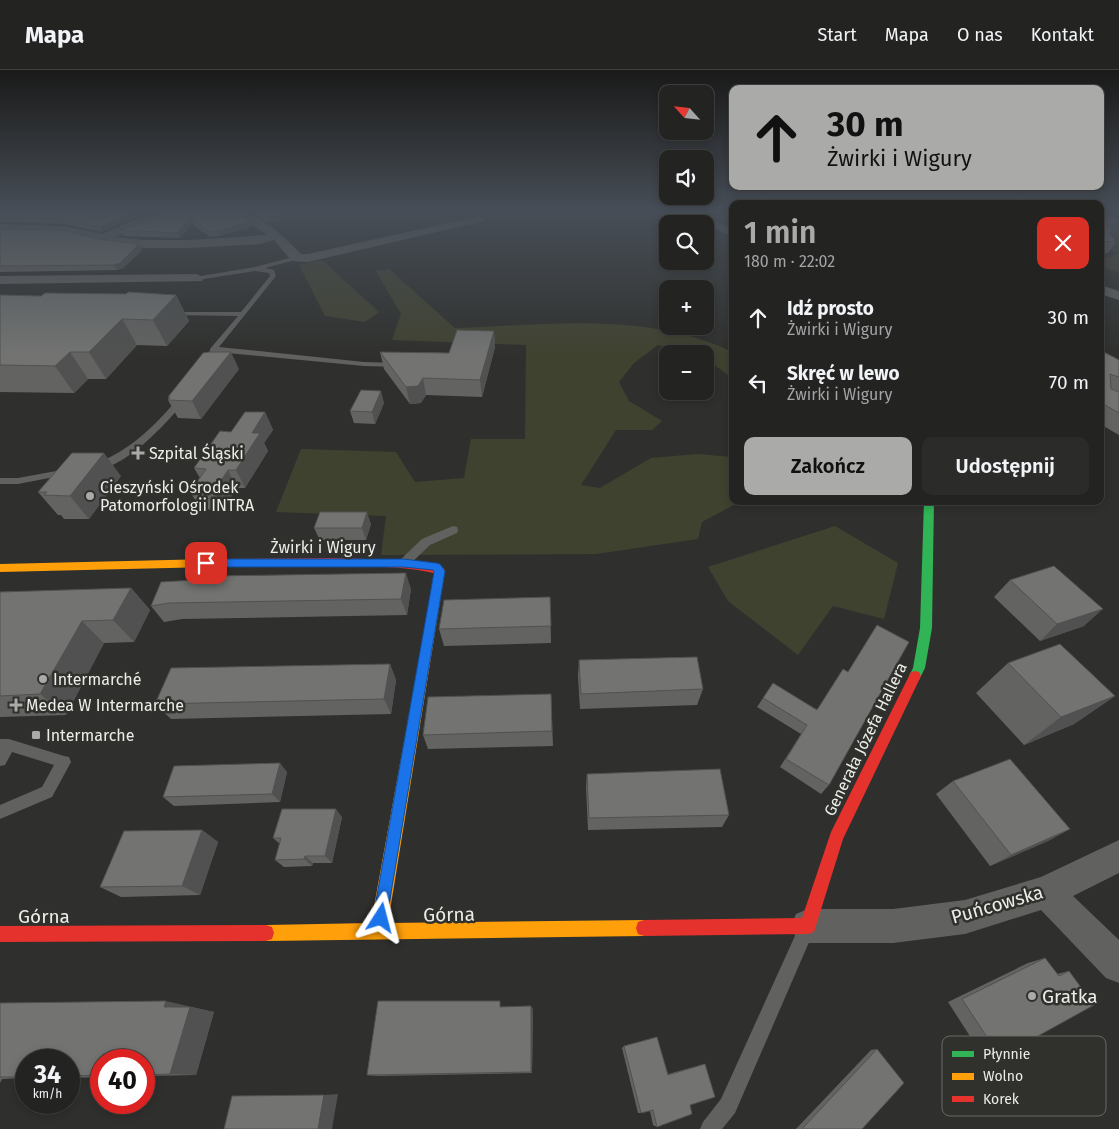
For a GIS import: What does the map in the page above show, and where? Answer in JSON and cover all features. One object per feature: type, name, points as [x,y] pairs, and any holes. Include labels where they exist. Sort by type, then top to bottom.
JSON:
[{"type":"street","points":[[0,280],[196,278]]},
{"type":"street","points":[[1104,290],[1119,296]]},
{"type":"street","name":"Generała Józefa Hallera","points":[[808,926],[836,837],[919,668],[926,628],[930,505]]},
{"type":"street","name":"Żwirki i Wigury","points":[[0,568],[206,563],[404,563],[436,567],[440,571],[378,932]]},
{"type":"street","name":"Puńcowska","points":[[808,926],[893,926],[965,917],[1046,892],[1119,856]]},
{"type":"street","points":[[1046,892],[1119,965]]},
{"type":"street","name":"Górna","points":[[0,934],[378,932],[808,926]]},
{"type":"lane","points":[[196,278],[255,269],[291,259]]},
{"type":"lane","points":[[201,375],[213,360],[214,349],[273,276],[272,271],[255,269]]},
{"type":"lane","points":[[168,313],[243,314]]},
{"type":"lane","points":[[214,349],[364,364],[403,365]]},
{"type":"lane","points":[[92,468],[119,459],[150,437],[189,390]]},
{"type":"lane","points":[[0,481],[18,481],[74,471]]},
{"type":"lane","points":[[404,563],[426,542],[453,530]]},
{"type":"lane","points":[[0,760],[5,745],[64,762],[47,792],[0,812]]},
{"type":"lane","points":[[710,1129],[728,1106],[808,926]]},
{"type":"green space","points":[[1104,259],[1119,259],[1119,273],[1104,267]]},
{"type":"green space","points":[[322,260],[379,312],[365,322],[325,316],[299,265]]},
{"type":"green space","points":[[389,269],[455,328],[560,323],[631,326],[659,330],[659,335],[683,335],[700,339],[729,351],[729,376],[714,365],[714,345],[658,345],[634,363],[619,382],[629,401],[662,421],[652,430],[616,430],[581,485],[600,488],[651,458],[698,454],[729,457],[729,505],[734,505],[702,522],[698,539],[596,554],[381,555],[386,516],[276,512],[301,449],[396,452],[415,482],[464,478],[471,439],[525,439],[526,345],[392,340],[401,314],[376,271]]},
{"type":"green space","points":[[835,526],[898,563],[884,619],[833,606],[798,655],[728,601],[708,567]]},
{"type":"building","points":[[0,259],[124,259],[114,265],[0,266]]},
{"type":"building","points":[[128,292],[176,295],[153,320],[122,319],[89,352],[70,352],[55,366],[0,365],[0,295],[41,296],[45,293],[126,294]]},
{"type":"building","points":[[457,330],[494,331],[480,380],[423,378],[418,386],[406,387],[380,352],[449,353]]},
{"type":"building","points":[[231,352],[192,401],[168,400],[170,397],[168,397],[203,353]]},
{"type":"building","points":[[1104,352],[1119,360],[1119,377],[1110,374],[1111,389],[1119,392],[1119,413],[1104,404]]},
{"type":"building","points":[[361,390],[381,391],[372,412],[350,411]]},
{"type":"building","points":[[245,412],[265,412],[252,433],[260,433],[236,470],[228,470],[213,493],[190,492],[206,469],[194,468],[220,431],[231,432]]},
{"type":"building","points":[[72,453],[104,453],[70,496],[44,495],[47,492],[38,492]]},
{"type":"building","points":[[320,512],[367,512],[362,528],[314,528]]},
{"type":"building","points":[[1054,566],[1103,609],[1057,624],[1010,580]]},
{"type":"building","points":[[406,573],[401,599],[169,603],[151,606],[161,582],[212,579],[214,576]]},
{"type":"building","points":[[131,588],[113,620],[82,621],[40,694],[0,696],[0,592]]},
{"type":"building","points":[[550,597],[551,626],[439,629],[444,600]]},
{"type":"building","points":[[877,625],[909,642],[829,785],[786,759],[807,725],[763,698],[773,683],[817,710],[843,669],[848,672]]},
{"type":"building","points":[[1060,644],[1115,696],[1061,717],[1008,663]]},
{"type":"building","points":[[697,657],[703,689],[581,694],[579,660]]},
{"type":"building","points":[[390,664],[384,699],[155,704],[171,668]]},
{"type":"building","points":[[551,694],[552,731],[423,735],[428,697]]},
{"type":"building","points":[[1010,759],[1070,829],[1011,855],[953,781]]},
{"type":"building","points":[[280,763],[272,794],[163,797],[174,766]]},
{"type":"building","points":[[720,769],[729,815],[589,818],[587,774]]},
{"type":"building","points":[[282,809],[336,809],[325,856],[305,856],[304,859],[275,860],[281,838],[273,838]]},
{"type":"building","points":[[202,830],[182,886],[100,887],[124,831]]},
{"type":"building","points":[[1045,958],[1059,976],[1069,971],[1094,1005],[1038,1036],[986,1036],[962,999]]},
{"type":"building","points":[[166,1001],[164,1007],[190,1007],[170,1074],[155,1075],[155,1049],[90,1049],[90,1075],[80,1076],[80,1049],[15,1049],[15,1077],[0,1077],[0,1003]]},
{"type":"building","points":[[378,1001],[500,1001],[500,1007],[531,1006],[531,1072],[367,1075]]},
{"type":"building","points":[[657,1037],[668,1075],[705,1064],[715,1097],[690,1105],[692,1114],[657,1127],[653,1110],[641,1113],[624,1046]]},
{"type":"building","points":[[877,1049],[904,1083],[862,1129],[802,1129]]},
{"type":"building","points":[[324,1095],[318,1129],[224,1129],[232,1096]]},
{"type":"traffic: fast","points":[[915,676],[919,668],[926,628],[929,505]]},
{"type":"traffic: slow","points":[[0,568],[211,563]]},
{"type":"traffic: slow","points":[[378,932],[440,571]]},
{"type":"traffic: slow","points":[[266,933],[644,928]]},
{"type":"traffic: jam","points":[[211,563],[403,564],[428,567],[440,571]]},
{"type":"traffic: jam","points":[[644,928],[808,926],[836,837],[915,676]]},
{"type":"traffic: jam","points":[[0,934],[266,933]]},
{"type":"place","name":"Szpital Śląski","points":[[138,453]]},
{"type":"place","name":"Cieszyński Ośrodek Patomorfologii INTRA","points":[[90,496]]},
{"type":"place","name":"Intermarché","points":[[43,679]]},
{"type":"place","name":"Medea W Intermarche","points":[[16,705]]},
{"type":"place","name":"Intermarche","points":[[36,735]]},
{"type":"place","name":"Gratka","points":[[1032,996]]},
{"type":"route","points":[[206,563],[404,563],[436,567],[440,571],[404,773],[381,918]]}]
